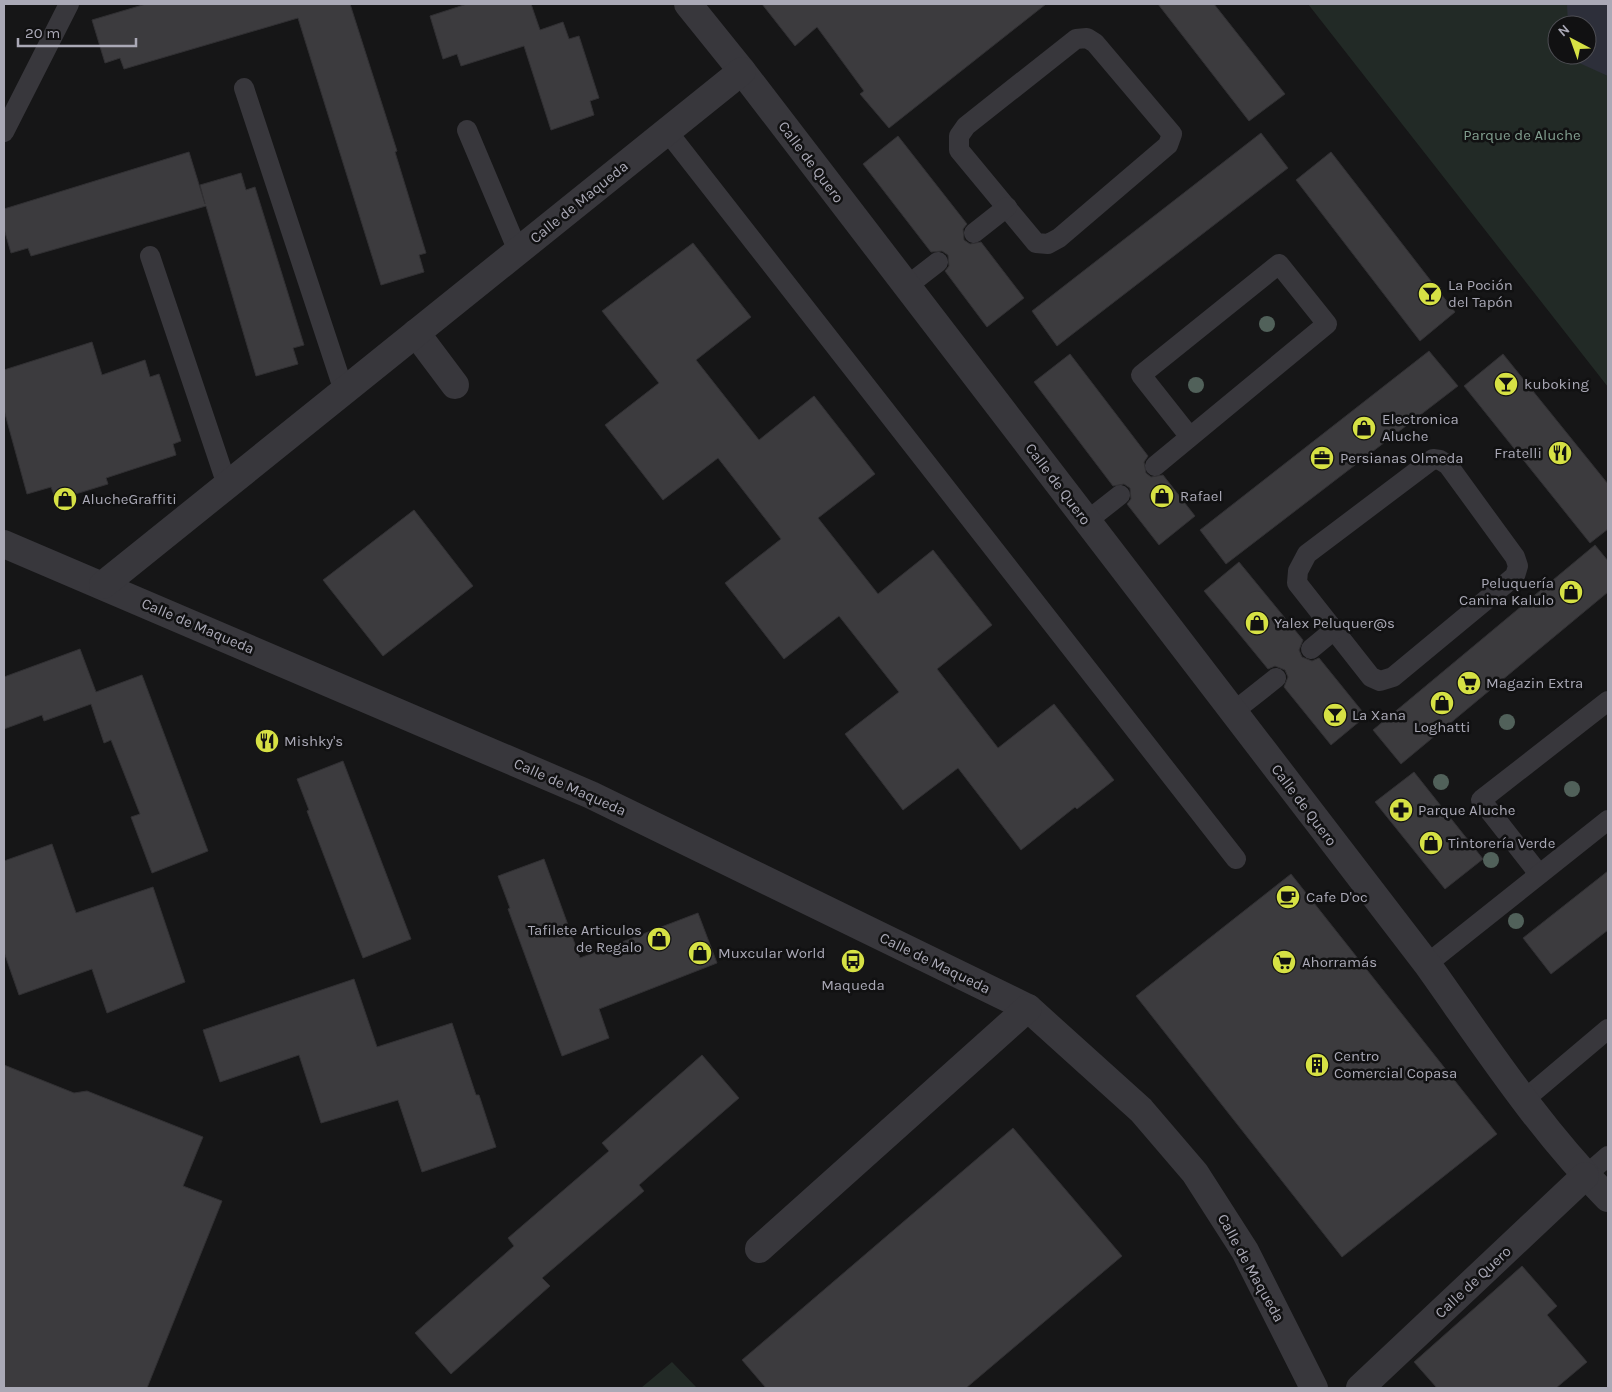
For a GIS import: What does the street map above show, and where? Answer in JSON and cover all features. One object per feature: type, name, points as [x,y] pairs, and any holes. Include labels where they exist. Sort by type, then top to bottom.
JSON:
[{"type":"street","name":"Calle de Quero","points":[[688,4],[742,71],[1426,964],[1525,1099],[1586,1176],[1608,1198]]},
{"type":"street","name":"Calle de Maqueda","points":[[103,585],[742,71]]},
{"type":"street","points":[[416,333],[455,385]]},
{"type":"street","name":"Calle de Maqueda","points":[[4,544],[591,795],[1028,1008],[1141,1110],[1195,1173],[1245,1251],[1314,1388]]},
{"type":"street","points":[[759,1250],[1028,1008]]},
{"type":"street","name":"Calle de Quero","points":[[1360,1388],[1586,1176]]},
{"type":"lane","points":[[4,132],[69,4]]},
{"type":"lane","points":[[1087,38],[1095,43],[1165,124],[1172,134],[1168,145],[1059,238],[1048,244],[1036,243],[1007,208],[959,150],[959,136],[966,126],[1076,39],[1087,38]]},
{"type":"lane","points":[[244,88],[344,391]]},
{"type":"lane","points":[[466,130],[518,251]]},
{"type":"lane","points":[[667,131],[1236,859]]},
{"type":"lane","points":[[974,233],[1007,208]]},
{"type":"lane","points":[[150,256],[228,485]]},
{"type":"lane","points":[[907,286],[938,262]]},
{"type":"lane","points":[[1155,466],[1327,324],[1279,264],[1141,375],[1190,437]]},
{"type":"lane","points":[[1433,460],[1440,460],[1448,465],[1516,557],[1518,566],[1515,576],[1393,677],[1380,681],[1371,676],[1334,630],[1297,582],[1298,571],[1306,554],[1433,460]]},
{"type":"lane","points":[[1087,521],[1120,495]]},
{"type":"lane","points":[[1311,649],[1334,630]]},
{"type":"lane","points":[[1233,712],[1276,678]]},
{"type":"lane","points":[[1539,874],[1481,800],[1608,701]]},
{"type":"lane","points":[[1426,964],[1608,820]]},
{"type":"lane","points":[[1525,1099],[1608,1029]]},
{"type":"lane","name":"Calle de Quero","points":[[1586,1176],[1608,1156]]},
{"type":"green space","name":"Parque de Aluche","points":[[1308,4],[1608,4],[1608,387]]},
{"type":"green space","points":[[672,1362],[697,1388],[641,1388]]},
{"type":"shaded area","points":[[1567,4],[1608,4],[1608,76],[1584,65],[1597,65],[1597,15],[1568,15]]},
{"type":"building","points":[[146,4],[350,4],[397,151],[395,152],[426,253],[419,255],[424,272],[381,285],[298,18],[124,69],[120,58],[105,63],[92,20]]},
{"type":"building","points":[[467,4],[531,4],[540,30],[563,22],[569,39],[579,36],[599,98],[590,101],[594,115],[551,130],[524,46],[461,66],[457,54],[443,59],[430,16]]},
{"type":"building","points":[[762,4],[1046,4],[889,128],[860,94],[864,91],[817,27],[795,46]]},
{"type":"building","points":[[1158,4],[1214,4],[1285,94],[1249,121]]},
{"type":"building","points":[[1261,133],[1288,168],[1057,346],[1032,311]]},
{"type":"building","points":[[898,136],[967,224],[963,229],[964,240],[970,244],[981,242],[1024,298],[987,327],[945,271],[949,266],[948,255],[942,251],[931,252],[863,164]]},
{"type":"building","points":[[189,152],[205,204],[200,185],[241,173],[246,190],[255,187],[304,345],[293,348],[298,364],[256,376],[206,206],[31,256],[28,248],[11,253],[4,229],[4,209]]},
{"type":"building","points":[[1331,152],[1455,312],[1420,341],[1296,180]]},
{"type":"building","points":[[693,243],[751,317],[696,360],[759,440],[814,396],[875,474],[818,518],[878,594],[933,550],[992,625],[937,669],[998,748],[1054,704],[1114,780],[1077,809],[1075,807],[1021,850],[958,768],[903,810],[845,734],[899,692],[839,616],[784,659],[725,583],[781,539],[718,458],[663,500],[605,425],[659,383],[602,311]]},
{"type":"building","points":[[92,342],[102,375],[145,360],[150,377],[159,374],[181,441],[173,444],[176,455],[106,478],[108,484],[56,500],[51,487],[27,494],[4,410],[4,370]]},
{"type":"building","points":[[1429,351],[1458,386],[1226,564],[1200,530]]},
{"type":"building","points":[[1070,354],[1148,456],[1144,462],[1146,473],[1151,477],[1163,475],[1195,516],[1159,545],[1127,504],[1131,499],[1130,488],[1124,484],[1113,486],[1034,382]]},
{"type":"building","points":[[1503,354],[1608,484],[1608,529],[1590,543],[1464,386]]},
{"type":"building","points":[[414,510],[473,586],[383,656],[323,580]]},
{"type":"building","points":[[1595,545],[1608,561],[1608,592],[1401,764],[1373,730]]},
{"type":"building","points":[[1239,562],[1303,640],[1299,650],[1302,657],[1312,661],[1319,658],[1366,716],[1331,745],[1284,687],[1288,677],[1285,670],[1275,666],[1268,669],[1204,591]]},
{"type":"building","points":[[80,649],[96,692],[142,675],[208,851],[152,873],[131,817],[140,814],[111,740],[104,743],[91,704],[44,721],[42,715],[4,729],[4,677]]},
{"type":"building","points":[[343,761],[411,939],[363,958],[307,811],[309,810],[297,779]]},
{"type":"building","points":[[1414,772],[1483,859],[1445,889],[1375,802]]},
{"type":"building","points":[[52,844],[76,913],[153,887],[185,982],[107,1013],[92,969],[19,995],[4,952],[4,861]]},
{"type":"building","points":[[544,859],[580,958],[698,913],[717,963],[599,1009],[609,1038],[562,1056],[508,909],[510,908],[498,876]]},
{"type":"building","points":[[1608,871],[1608,930],[1551,974],[1523,938]]},
{"type":"building","name":"Centro Comercial Copasa","points":[[1291,874],[1497,1134],[1342,1257],[1136,996]]},
{"type":"building","points":[[354,979],[377,1047],[452,1023],[496,1147],[422,1172],[398,1100],[321,1123],[299,1055],[220,1082],[203,1030]]},
{"type":"building","points":[[702,1055],[739,1098],[639,1185],[644,1191],[542,1278],[550,1286],[451,1374],[415,1333],[514,1246],[508,1238],[609,1151],[602,1143]]},
{"type":"building","points":[[4,1065],[74,1093],[87,1091],[203,1137],[183,1186],[222,1201],[147,1388],[4,1388]]},
{"type":"building","points":[[1013,1128],[1122,1256],[966,1388],[766,1388],[742,1360]]},
{"type":"building","points":[[1522,1266],[1557,1306],[1547,1315],[1587,1362],[1556,1388],[1437,1388],[1414,1362]]},
{"type":"place","name":"La Poción del Tapón","points":[[1430,294]]},
{"type":"place","name":"kuboking","points":[[1506,384]]},
{"type":"place","name":"Electronica Aluche","points":[[1364,428]]},
{"type":"place","name":"Fratelli","points":[[1560,453]]},
{"type":"place","name":"Persianas Olmeda","points":[[1322,458]]},
{"type":"place","name":"Rafael","points":[[1162,496]]},
{"type":"place","name":"AlucheGraffiti","points":[[65,499]]},
{"type":"place","name":"Peluquería Canina Kalulo","points":[[1571,592]]},
{"type":"place","name":"Yalex Peluquer@s","points":[[1257,623]]},
{"type":"place","name":"Magazin Extra","points":[[1469,683]]},
{"type":"place","name":"Loghatti","points":[[1442,703]]},
{"type":"place","name":"La Xana","points":[[1335,715]]},
{"type":"place","name":"Mishky's","points":[[267,741]]},
{"type":"place","name":"Parque Aluche","points":[[1401,810]]},
{"type":"place","name":"Tintorería Verde","points":[[1431,843]]},
{"type":"place","name":"Cafe D'oc","points":[[1288,897]]},
{"type":"place","name":"Tafilete Articulos de Regalo","points":[[659,939]]},
{"type":"place","name":"Muxcular World","points":[[700,953]]},
{"type":"place","name":"Maqueda","points":[[853,961]]},
{"type":"place","name":"Ahorramás","points":[[1284,962]]},
{"type":"place","name":"Centro Comercial Copasa","points":[[1317,1065]]}]
